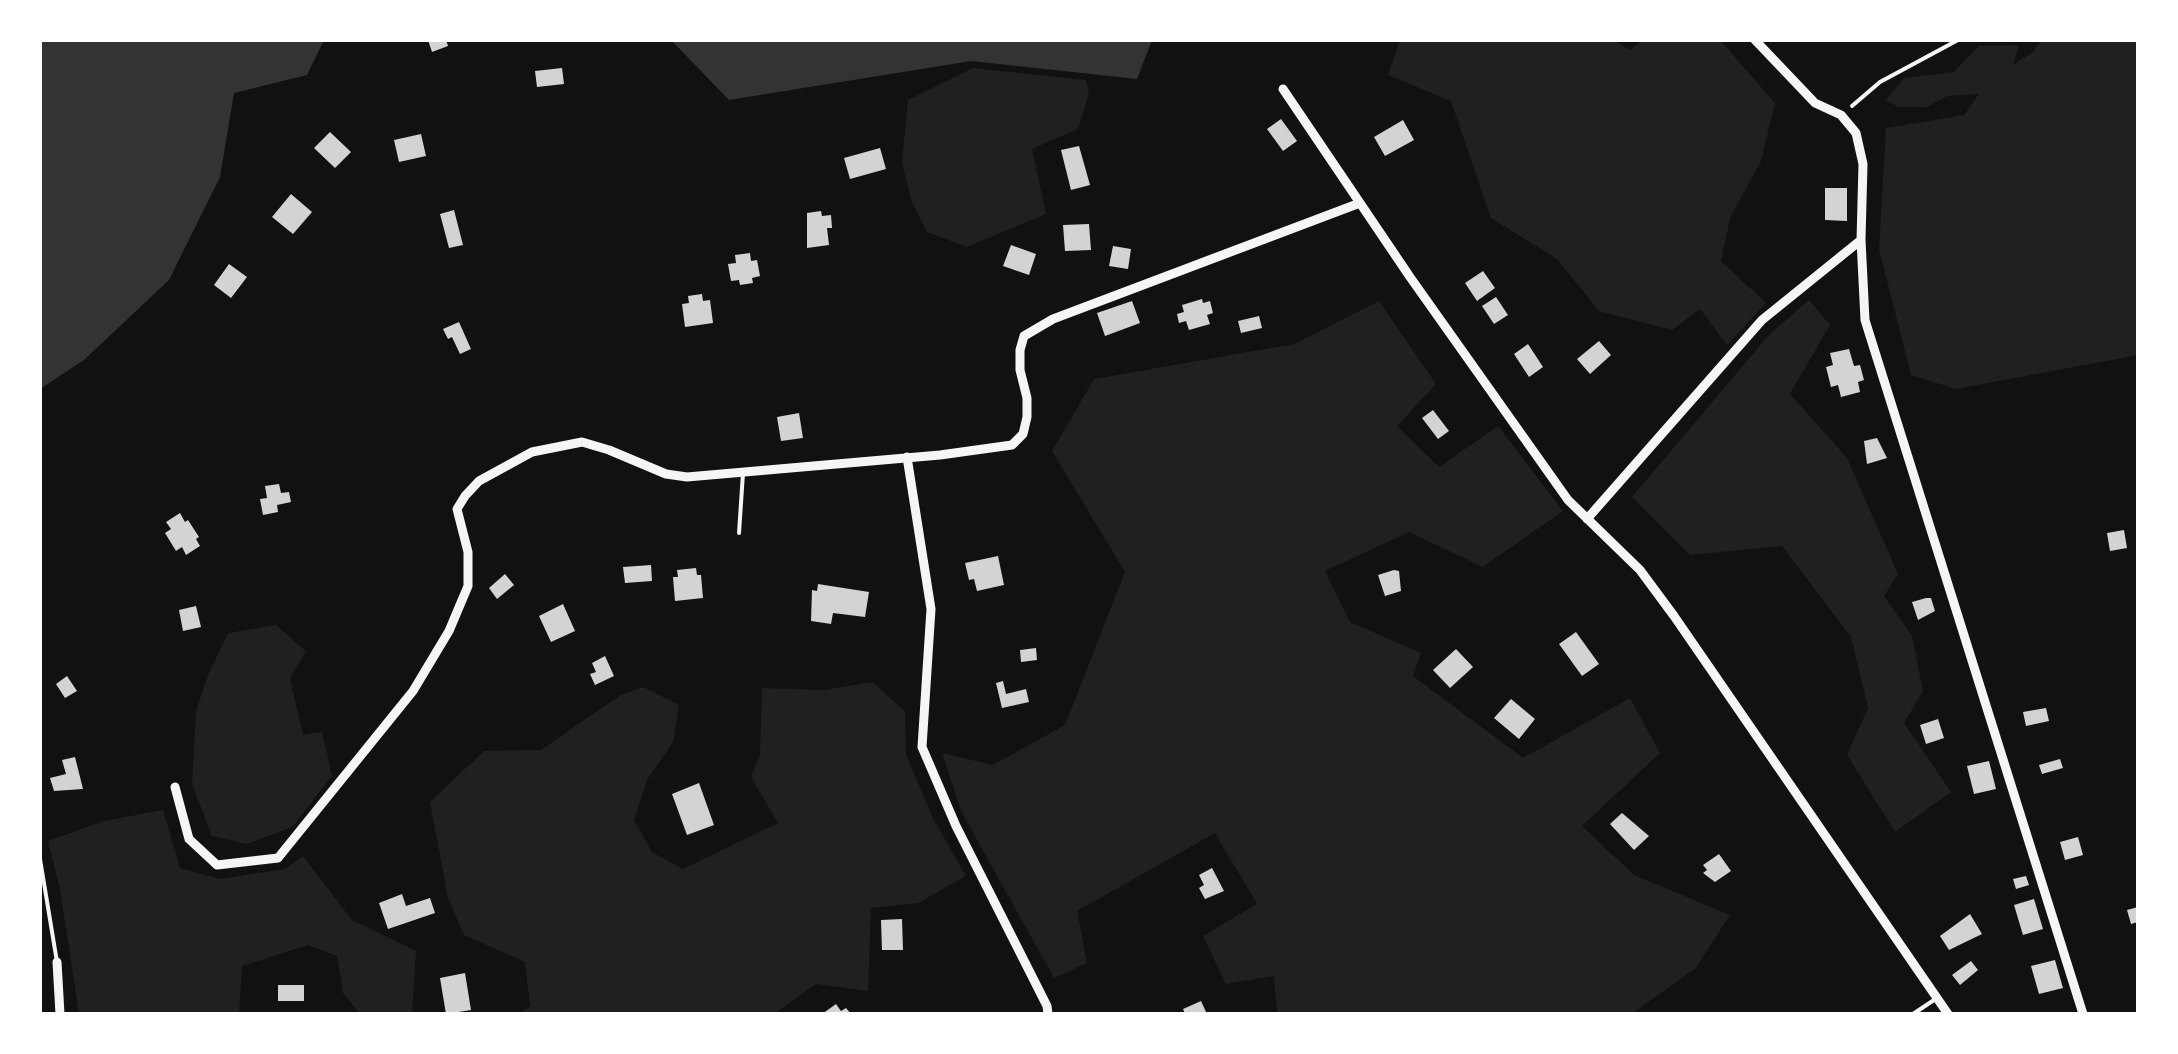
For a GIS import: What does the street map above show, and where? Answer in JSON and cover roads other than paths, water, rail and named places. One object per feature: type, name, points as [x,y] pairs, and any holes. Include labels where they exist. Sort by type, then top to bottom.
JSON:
[{"type":"street","points":[[1754,40],[1815,103],[1841,115],[1856,133],[1863,164],[1865,320],[2084,1014]]},
{"type":"street","points":[[1283,89],[1568,500],[1640,570],[1674,616],[1948,1014]]},
{"type":"street","points":[[175,786],[189,839],[217,865],[278,858],[413,691],[450,630],[468,586],[468,552],[457,509],[480,481],[499,468],[532,452],[582,442],[666,474],[686,477],[1012,445],[1022,434],[1028,417],[1020,370],[1024,336],[1052,318],[1360,204]]},
{"type":"street","points":[[1588,519],[1762,320],[1862,240]]},
{"type":"street","points":[[907,457],[930,609],[922,747],[1048,1014]]},
{"type":"street","points":[[57,962],[60,1014]]},
{"type":"lane","points":[[738,534],[743,473]]},
{"type":"lane","points":[[40,859],[57,962]]},
{"type":"lane","points":[[1913,1014],[1937,999]]}]
